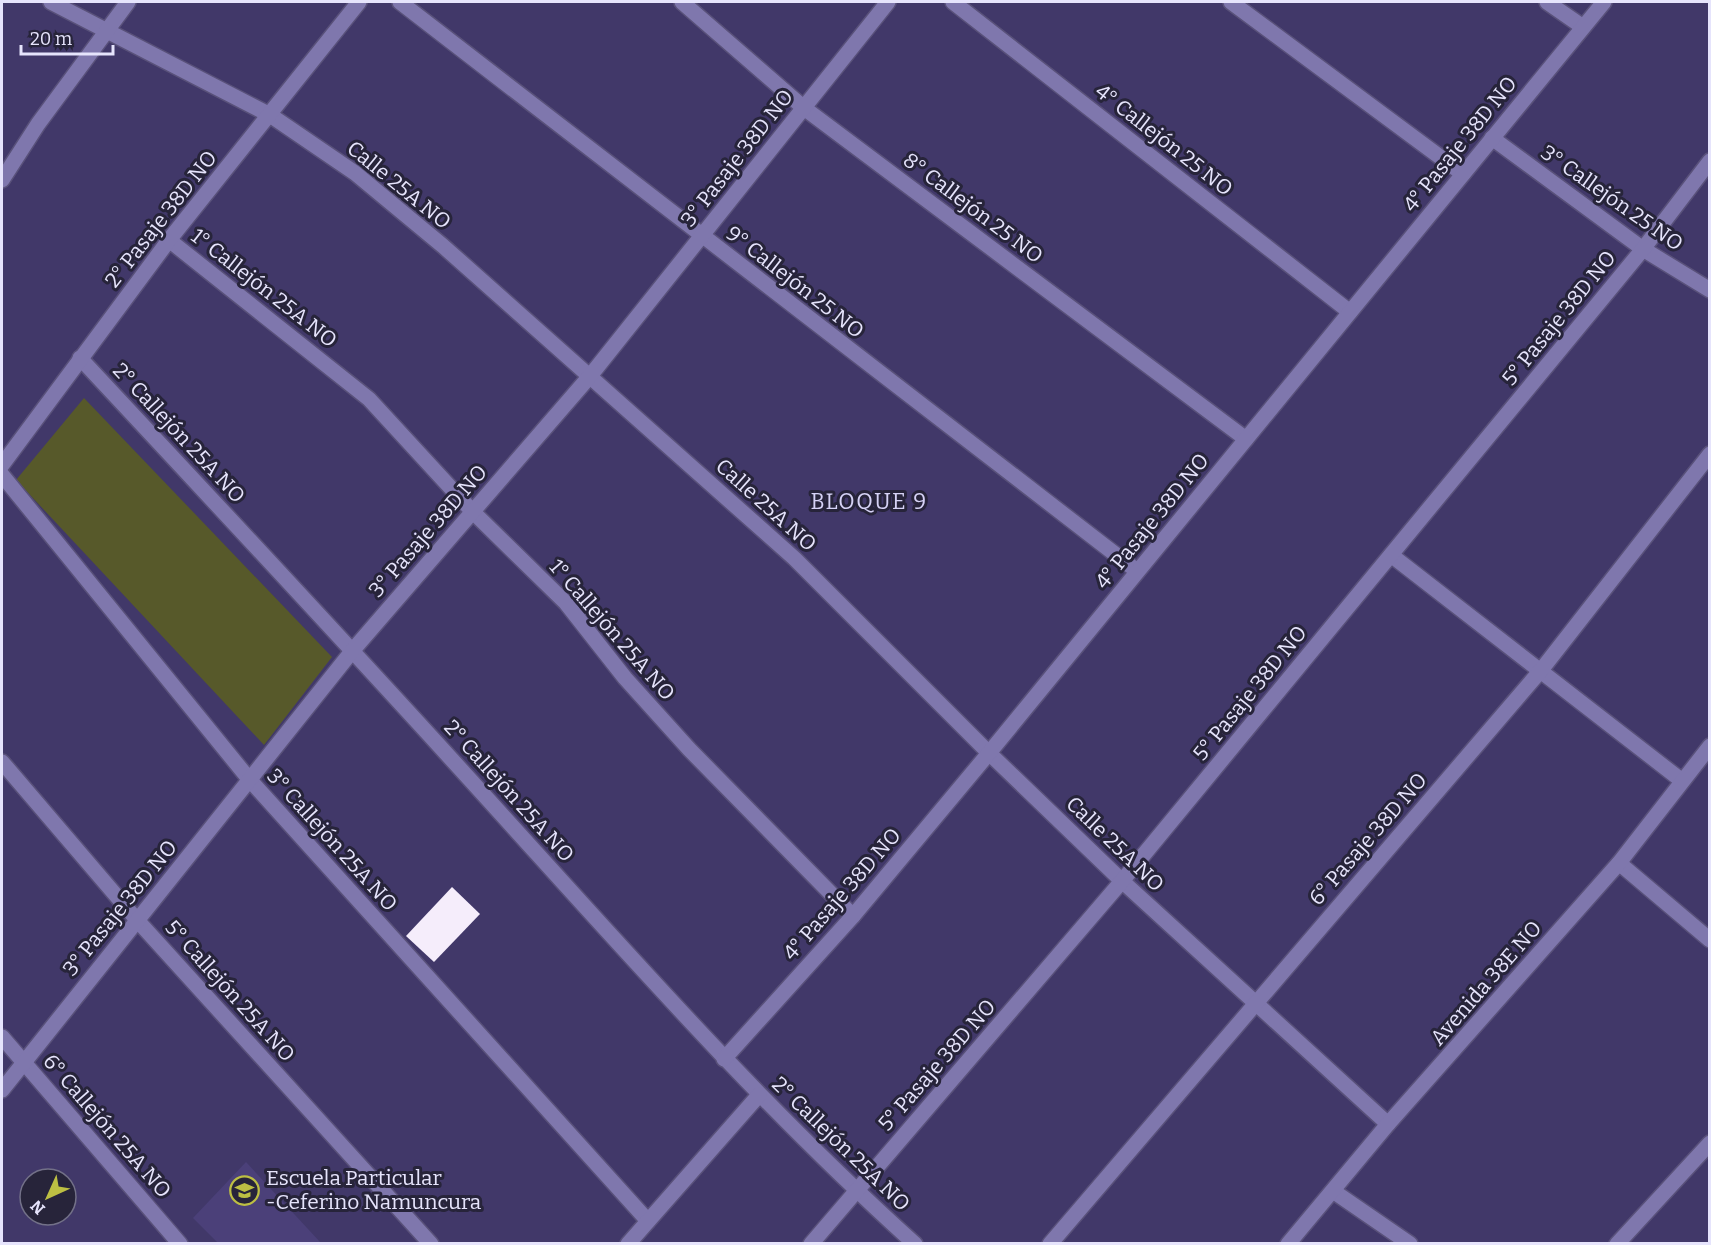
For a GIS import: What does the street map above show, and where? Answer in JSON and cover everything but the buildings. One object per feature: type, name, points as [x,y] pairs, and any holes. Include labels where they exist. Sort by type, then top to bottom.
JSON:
[{"type":"street","name":"Calle 25A NO","points":[[51,2],[270,115],[355,173],[443,246],[794,558],[989,753],[1122,881],[1388,1124]]},
{"type":"street","points":[[2,180],[38,124],[128,2]]},
{"type":"street","name":"2° Pasaje 38D NO","points":[[2,465],[169,240],[359,2]]},
{"type":"street","name":"9° Callejón 25 NO","points":[[400,2],[701,237],[1137,571]]},
{"type":"street","name":"8° Callejón 25 NO","points":[[682,2],[804,108],[1246,439]]},
{"type":"street","name":"3° Pasaje 38D NO","points":[[2,1090],[353,650],[590,376],[888,2]]},
{"type":"street","name":"4° Callejón 25 NO","points":[[953,2],[1350,312]]},
{"type":"street","points":[[1231,2],[1462,174]]},
{"type":"street","points":[[1547,2],[1583,27]]},
{"type":"street","name":"4° Pasaje 38D NO","points":[[724,1059],[853,916],[989,753],[1604,2]]},
{"type":"street","name":"3° Callejón 25 NO","points":[[1492,138],[1643,249],[1710,290]]},
{"type":"street","name":"5° Pasaje 38D NO","points":[[811,1244],[1122,881],[1643,249],[1710,161]]},
{"type":"street","name":"1° Callejón 25A NO","points":[[169,240],[369,399],[473,512],[566,603],[625,678],[689,750],[853,916]]},
{"type":"street","name":"2° Callejón 25A NO","points":[[80,358],[353,650],[724,1059],[856,1192],[915,1244]]},
{"type":"street","name":"6° Pasaje 38D NO","points":[[1050,1244],[1542,669],[1710,454]]},
{"type":"street","name":"3° Callejón 25A NO","points":[[2,475],[249,779],[648,1221]]},
{"type":"street","points":[[1391,555],[1542,669],[1681,780]]},
{"type":"street","name":"Avenida 38E NO","points":[[1288,1244],[1388,1124],[1619,863],[1681,780],[1710,746]]},
{"type":"street","name":"5° Callejón 25A NO","points":[[2,762],[137,920],[431,1244]]},
{"type":"street","points":[[1619,863],[1710,940]]},
{"type":"street","name":"6° Callejón 25A NO","points":[[2,1037],[180,1244]]},
{"type":"street","points":[[627,1244],[759,1095]]},
{"type":"street","points":[[1617,1244],[1710,1143]]},
{"type":"street","points":[[1333,1191],[1410,1244]]},
{"type":"shaded area","name":"Escuela Particular -Ceferino Namuncura","points":[[246,1162],[321,1243],[218,1243],[193,1218]]},
{"type":"green space","points":[[84,398],[332,657],[264,745],[16,480]]},
{"type":"place","name":"Escuela Particular -Ceferino Namuncura","points":[[245,1190]]},
{"type":"district","name":"BLOQUE 9","points":[[869,501]]}]
